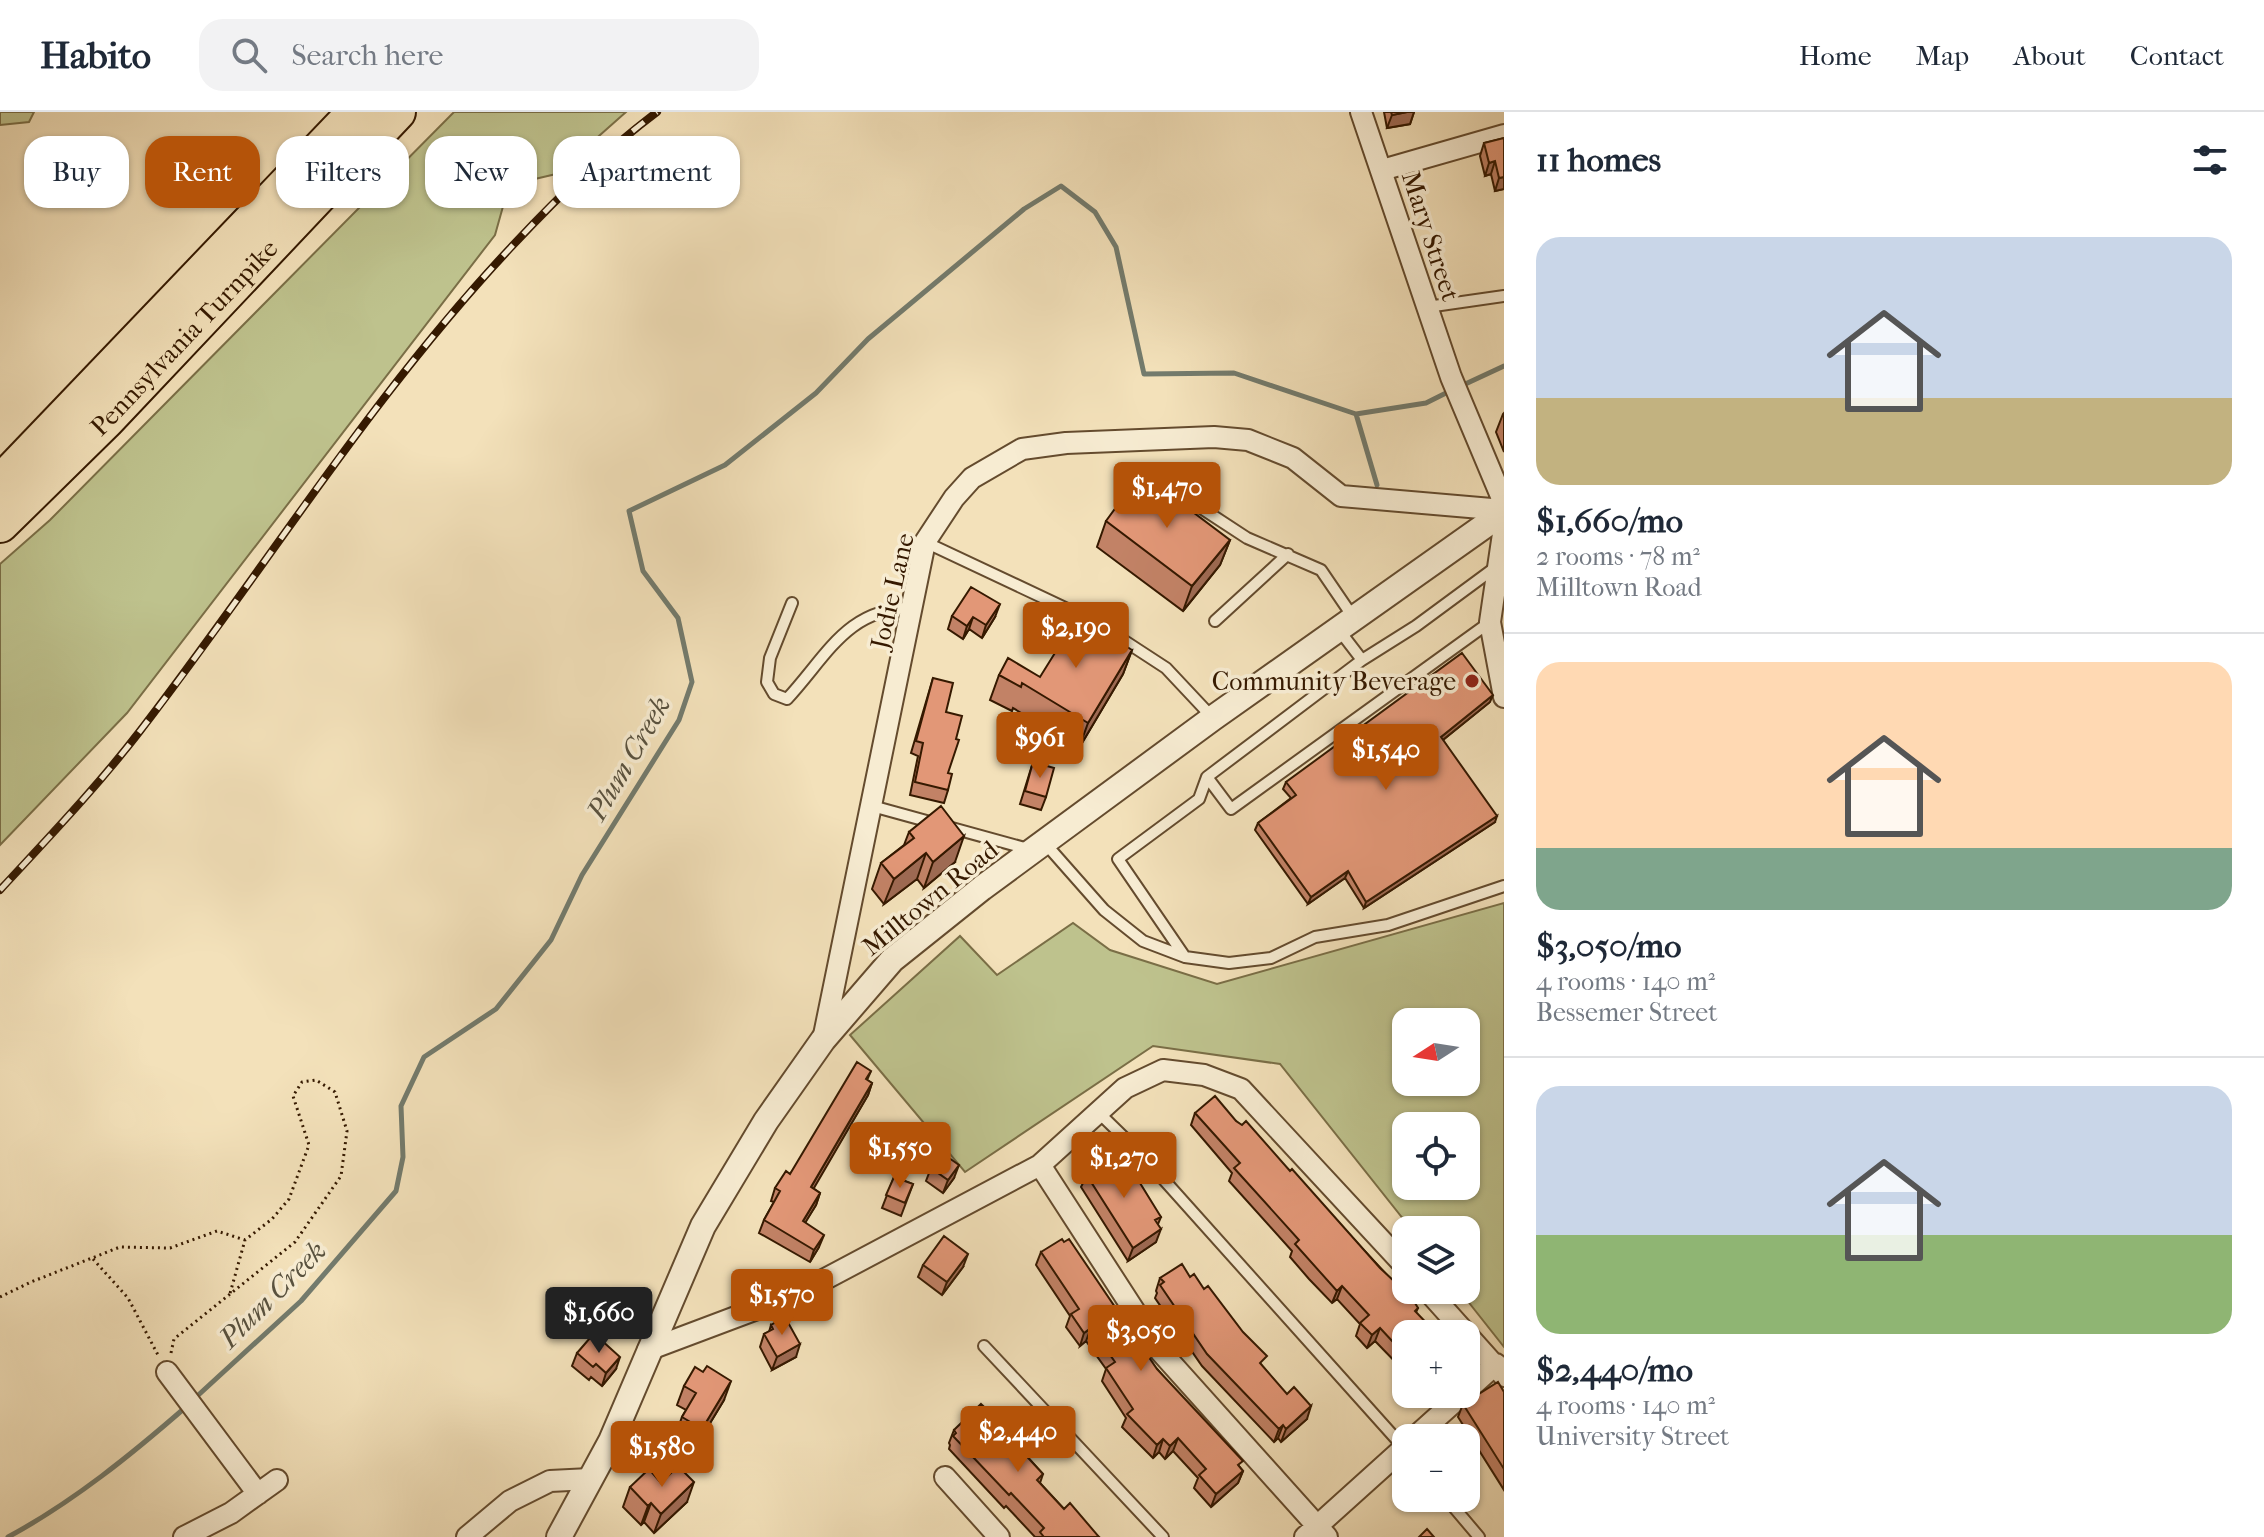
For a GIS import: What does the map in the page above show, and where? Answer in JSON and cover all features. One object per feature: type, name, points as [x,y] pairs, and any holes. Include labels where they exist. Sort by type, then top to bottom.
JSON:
[{"type":"highway","name":"Pennsylvania Turnpike","points":[[0,484],[356,112]]},
{"type":"highway","name":"Pennsylvania Turnpike","points":[[0,524],[106,420],[397,112]]},
{"type":"street","name":"Mary Street","points":[[1361,112],[1451,377],[1504,503]]},
{"type":"street","points":[[1382,170],[1504,135]]},
{"type":"street","name":"Jodie Lane","points":[[823,1040],[925,542],[954,498],[972,478],[1022,449],[1066,443],[1214,437],[1248,440],[1293,458],[1341,496],[1504,511]]},
{"type":"street","name":"Milltown Road","points":[[559,1537],[611,1441],[703,1226],[766,1121],[823,1040],[892,960],[1039,846],[1213,718],[1504,511]]},
{"type":"street","points":[[1504,527],[1490,622],[1504,697]]},
{"type":"street","points":[[648,1350],[797,1294],[1040,1165],[1125,1088],[1163,1070],[1204,1075],[1241,1089],[1392,1252]]},
{"type":"street","points":[[1040,1165],[1161,1352],[1316,1533],[1392,1460]]},
{"type":"street","points":[[1440,1304],[1500,1370],[1480,1383]]},
{"type":"street","points":[[167,1372],[258,1494]]},
{"type":"street","points":[[1431,1424],[1449,1408]]},
{"type":"street","points":[[945,1477],[999,1537]]},
{"type":"street","points":[[467,1537],[510,1501],[550,1481],[590,1479]]},
{"type":"street","points":[[184,1537],[231,1513],[277,1480]]},
{"type":"street","points":[[227,1537],[231,1513]]},
{"type":"lane","points":[[1427,307],[1504,296]]},
{"type":"lane","points":[[1166,485],[1247,538],[1321,570],[1362,660]]},
{"type":"lane","points":[[925,542],[1097,623],[1166,668],[1213,718]]},
{"type":"lane","points":[[1215,621],[1288,554]]},
{"type":"lane","points":[[1185,957],[1118,859],[1199,799],[1207,777],[1362,660],[1416,626],[1497,566]]},
{"type":"lane","points":[[792,603],[770,658],[767,682],[774,694],[787,699],[847,629],[879,612],[892,608],[913,608]]},
{"type":"lane","points":[[1207,777],[1231,809],[1490,622]]},
{"type":"lane","points":[[872,806],[1039,846],[1104,910],[1143,941],[1185,957],[1229,963],[1271,958],[1315,937],[1388,925],[1504,886]]},
{"type":"lane","points":[[1098,1112],[1139,1152],[1392,1428]]},
{"type":"lane","points":[[984,1346],[1163,1537]]},
{"type":"lane","points":[[1458,1512],[1479,1537]]},
{"type":"path","points":[[167,1372],[174,1339],[229,1297],[295,1242],[341,1176],[347,1131],[335,1092],[316,1080],[302,1082],[293,1096],[309,1145],[289,1199],[272,1219],[245,1240],[229,1297]]},
{"type":"path","points":[[0,1297],[120,1247],[170,1248],[217,1231],[245,1240]]},
{"type":"path","points":[[92,1257],[128,1298],[167,1372]]},
{"type":"green space","points":[[0,112],[34,112],[29,122],[0,125]]},
{"type":"green space","points":[[454,112],[626,112],[599,136],[553,136],[553,175],[537,178],[537,136],[430,136]]},
{"type":"green space","points":[[425,141],[425,208],[503,208],[495,235],[127,713],[0,845],[0,564],[50,520],[359,208],[409,208],[409,157]]},
{"type":"green space","points":[[1504,903],[1504,1347],[1470,1304],[1480,1304],[1480,1216],[1401,1216],[1280,1064],[1153,1046],[965,1172],[850,1035],[960,936],[997,975],[1073,923],[1110,950],[1217,984]]},
{"type":"building","points":[[1504,138],[1504,177],[1499,178],[1495,161],[1489,163],[1484,143]]},
{"type":"building","points":[[1141,473],[1230,540],[1192,586],[1106,521]]},
{"type":"building","points":[[971,587],[1000,604],[986,625],[973,617],[967,626],[952,616]]},
{"type":"building","points":[[1078,616],[1132,650],[1088,723],[1022,683],[1021,687],[999,675],[1008,658],[1040,677]]},
{"type":"building","points":[[1462,653],[1493,695],[1441,737],[1497,816],[1366,902],[1348,871],[1311,897],[1258,823],[1296,795],[1286,782]]},
{"type":"building","points":[[933,678],[953,683],[946,712],[962,716],[956,739],[959,740],[948,773],[952,774],[948,790],[915,782],[923,743],[916,741]]},
{"type":"building","points":[[1033,762],[1054,768],[1046,797],[1025,791]]},
{"type":"building","points":[[941,806],[964,836],[933,862],[926,853],[894,879],[881,863],[914,838],[909,832]]},
{"type":"building","points":[[857,1062],[871,1071],[866,1079],[872,1083],[811,1187],[820,1193],[803,1221],[824,1235],[814,1250],[764,1220],[780,1191],[775,1188],[786,1171],[790,1174]]},
{"type":"building","points":[[1215,1096],[1236,1121],[1242,1125],[1246,1121],[1392,1279],[1392,1304],[1416,1304],[1418,1308],[1415,1311],[1424,1320],[1392,1320],[1392,1341],[1380,1328],[1372,1335],[1360,1323],[1369,1315],[1342,1286],[1337,1291],[1295,1244],[1299,1240],[1234,1168],[1240,1163],[1195,1113]]},
{"type":"building","points":[[1108,1152],[1127,1180],[1135,1175],[1161,1217],[1155,1220],[1161,1229],[1133,1248],[1086,1174],[1089,1172],[1085,1167]]},
{"type":"building","points":[[942,1153],[959,1165],[948,1180],[931,1168]]},
{"type":"building","points":[[894,1177],[913,1184],[905,1203],[886,1195]]},
{"type":"building","points":[[944,1236],[968,1254],[947,1282],[923,1265]]},
{"type":"building","points":[[1062,1239],[1064,1242],[1069,1239],[1157,1369],[1243,1461],[1238,1465],[1243,1471],[1216,1494],[1199,1475],[1206,1469],[1178,1438],[1170,1446],[1163,1439],[1157,1445],[1127,1414],[1133,1409],[1106,1368],[1115,1362],[1091,1328],[1084,1333],[1071,1314],[1079,1309],[1041,1252]]},
{"type":"building","points":[[1182,1264],[1190,1277],[1194,1274],[1204,1289],[1208,1286],[1243,1332],[1267,1356],[1260,1363],[1287,1394],[1294,1387],[1311,1406],[1286,1429],[1283,1425],[1279,1429],[1207,1354],[1160,1285],[1164,1282],[1160,1278]]},
{"type":"building","points":[[785,1317],[800,1344],[777,1357],[764,1334],[773,1329],[771,1325]]},
{"type":"building","points":[[590,1338],[596,1343],[600,1339],[620,1357],[606,1373],[596,1364],[593,1367],[577,1353]]},
{"type":"building","points":[[707,1366],[731,1381],[702,1429],[682,1417],[696,1393],[684,1386],[695,1367],[703,1372]]},
{"type":"building","points":[[1498,1382],[1504,1392],[1504,1469],[1480,1431],[1480,1424],[1476,1424],[1466,1408],[1480,1408],[1480,1393]]},
{"type":"building","points":[[981,1404],[1025,1445],[1020,1449],[1043,1474],[1037,1480],[1064,1509],[1070,1503],[1099,1537],[1044,1537],[1040,1532],[1044,1528],[953,1436],[956,1433],[954,1430]]},
{"type":"building","points":[[678,1466],[694,1482],[661,1514],[651,1503],[648,1506],[630,1487],[649,1469],[661,1483]]},
{"type":"building","points":[[1427,1529],[1434,1537],[1419,1537]]},
{"type":"waterway","name":"Plum Creek","points":[[194,1399],[301,1301],[396,1191],[403,1157],[401,1106],[424,1057],[496,1009],[551,940],[582,875],[679,720],[692,682],[678,618],[643,571],[629,511],[725,465],[816,393],[868,339],[1024,209],[1061,186],[1095,212],[1116,247],[1144,374],[1234,373],[1356,414],[1426,403],[1452,390]]},
{"type":"waterway","name":"Plum Creek","points":[[1461,386],[1504,366]]},
{"type":"waterway","points":[[1356,414],[1377,485]]},
{"type":"waterway","name":"Plum Creek","points":[[8,1537],[56,1509],[187,1406]]},
{"type":"railway","points":[[0,890],[140,731],[321,482],[463,301],[566,191],[657,112]]},
{"type":"place","name":"Community Beverage","points":[[1472,681]]}]
